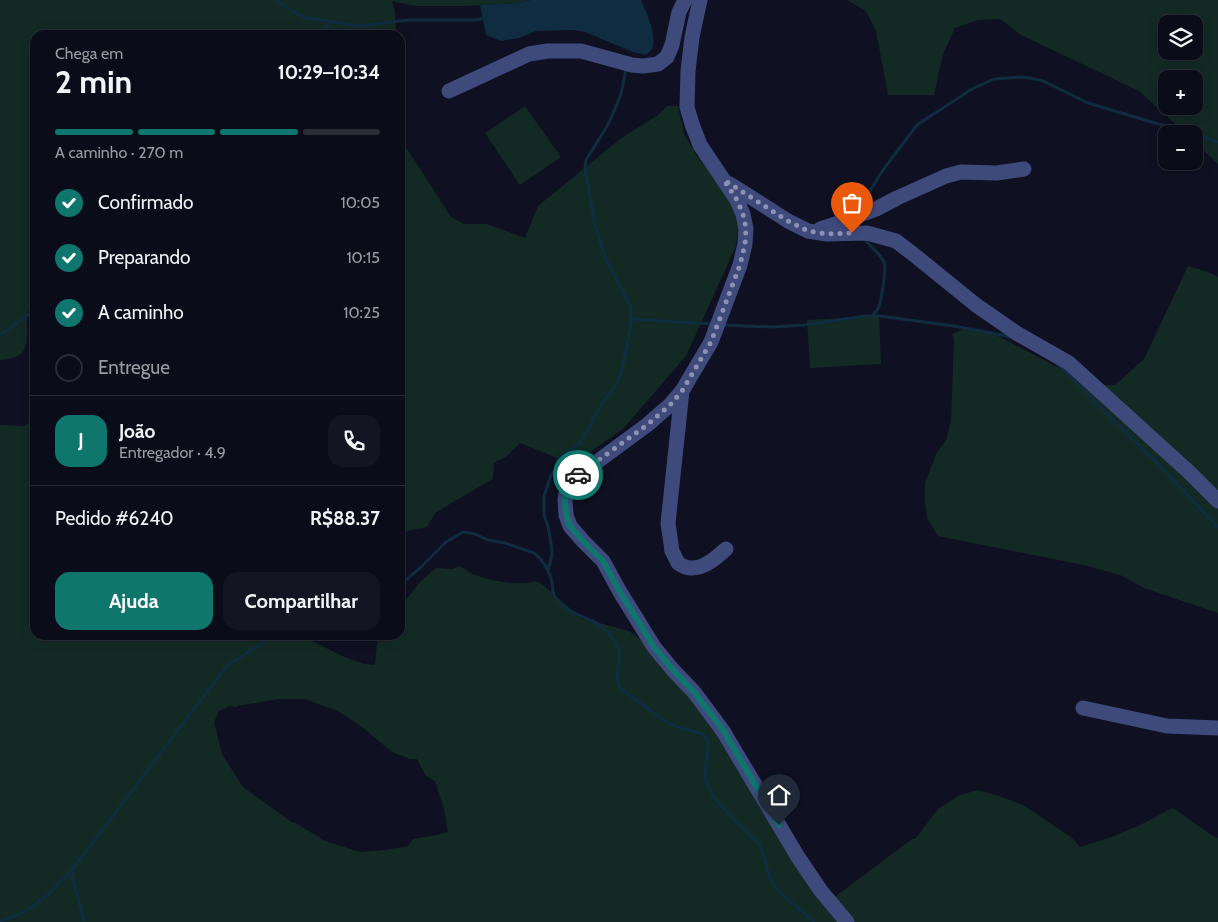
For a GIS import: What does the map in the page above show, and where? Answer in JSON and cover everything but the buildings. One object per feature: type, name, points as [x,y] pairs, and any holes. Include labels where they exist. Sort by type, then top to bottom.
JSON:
[{"type":"street","points":[[449,91],[529,54],[548,51],[581,51],[632,65],[658,64],[667,57],[685,0]]},
{"type":"street","points":[[700,0],[692,37],[687,107],[700,145],[737,200],[743,214],[746,228],[745,244],[740,265],[711,342],[682,391],[670,405],[647,425],[574,478],[566,493],[566,515],[570,526],[603,561],[654,647],[694,692],[723,730],[798,857],[821,891],[846,922]]},
{"type":"street","points":[[808,231],[824,228],[864,214],[946,176],[961,172],[997,173],[1024,169]]},
{"type":"street","points":[[724,180],[788,221],[808,231],[827,234],[867,233],[896,241],[983,310],[1018,334],[1069,363],[1190,473],[1218,501]]},
{"type":"street","points":[[682,391],[668,523],[672,551],[678,564],[689,568],[701,566],[715,560],[726,549]]},
{"type":"street","points":[[1082,708],[1167,726],[1218,728]]},
{"type":"green space","points":[[0,0],[531,0],[518,3],[465,6],[415,6],[392,1],[396,30],[30,30],[30,309],[27,314],[27,341],[23,351],[15,358],[0,360]]},
{"type":"green space","points":[[847,0],[1218,0],[1218,164],[1203,150],[1203,125],[1176,125],[1165,115],[1203,115],[1203,70],[1158,70],[1158,108],[1139,91],[1021,35],[1000,19],[979,20],[955,28],[943,54],[934,95],[888,95],[876,31],[866,11]]},
{"type":"green space","points":[[525,106],[561,157],[520,185],[485,133]]},
{"type":"green space","points":[[667,106],[678,106],[684,134],[697,156],[734,201],[739,224],[736,246],[686,356],[623,429],[582,459],[572,464],[520,443],[507,456],[494,463],[493,479],[436,512],[427,527],[405,532],[405,146],[451,217],[464,224],[487,224],[525,238],[538,206],[620,139],[658,115]]},
{"type":"green space","points":[[1188,266],[1218,277],[1218,613],[1144,588],[1120,575],[1088,566],[938,536],[927,518],[925,483],[936,454],[946,440],[951,421],[954,339],[952,334],[965,328],[989,331],[1055,366],[1097,385],[1115,385],[1144,359]]},
{"type":"green space","points":[[879,316],[881,364],[810,368],[807,320]]},
{"type":"green space","points":[[30,423],[30,640],[310,640],[342,656],[364,664],[375,665],[378,640],[405,640],[405,601],[421,581],[436,568],[453,569],[460,566],[470,573],[493,580],[512,583],[535,581],[542,584],[581,618],[629,631],[648,645],[713,717],[832,899],[912,839],[915,839],[938,809],[960,795],[978,790],[1025,806],[1072,838],[1080,847],[1112,837],[1173,808],[1218,838],[1218,922],[0,922],[0,425],[23,426]],"holes":[[[279,699],[305,699],[338,711],[362,727],[392,752],[410,759],[417,759],[426,776],[435,781],[444,809],[448,832],[413,839],[408,846],[360,852],[325,841],[293,823],[243,787],[222,754],[214,722],[219,711],[230,706],[237,707]]]},
{"type":"water","points":[[531,0],[641,0],[654,38],[652,49],[646,55],[633,52],[585,32],[574,30],[536,31],[519,38],[501,41],[486,35],[480,5],[518,3]]},
{"type":"waterway","points":[[276,0],[298,15],[360,26],[408,20],[475,20],[486,18]]},
{"type":"waterway","points":[[324,30],[331,22]]},
{"type":"waterway","points":[[548,570],[552,549],[544,515],[544,496],[551,475],[559,458],[581,442],[601,405],[616,385],[622,370],[631,325],[630,305],[605,257],[595,225],[585,168],[586,160],[609,123],[621,94],[626,69]]},
{"type":"waterway","points":[[858,210],[883,170],[917,125],[972,89],[994,79],[1020,77],[1043,81],[1088,103],[1162,125]]},
{"type":"waterway","points":[[1203,137],[1218,142]]},
{"type":"waterway","points":[[863,237],[885,265],[881,300],[878,309],[873,315]]},
{"type":"waterway","points":[[0,335],[30,314]]},
{"type":"waterway","points":[[722,325],[772,327],[804,325],[865,316],[880,316],[954,326],[1013,338]]},
{"type":"waterway","points":[[632,319],[713,324]]},
{"type":"waterway","points":[[1057,364],[1155,461],[1218,527]]},
{"type":"waterway","points":[[405,581],[446,542],[463,532],[534,553],[541,559],[548,570],[554,595],[559,602],[569,610],[598,624],[614,640],[619,654],[617,677],[620,688],[662,719],[675,726],[702,734],[706,739],[708,750],[705,776],[709,789],[730,815],[760,845],[770,878],[777,890],[814,922]]},
{"type":"waterway","points":[[0,922],[24,912],[48,895],[71,871],[227,666],[267,640]]},
{"type":"waterway","points":[[71,871],[84,922]]},
{"type":"way so far","points":[[578,475],[647,425],[670,405],[682,391],[711,342],[740,265],[745,244],[746,228],[743,214],[737,200],[724,180],[788,221],[808,231],[827,234],[852,233]]},
{"type":"route","points":[[578,475],[574,478],[566,493],[566,515],[570,526],[603,561],[654,647],[694,692],[723,730],[779,825]]}]
